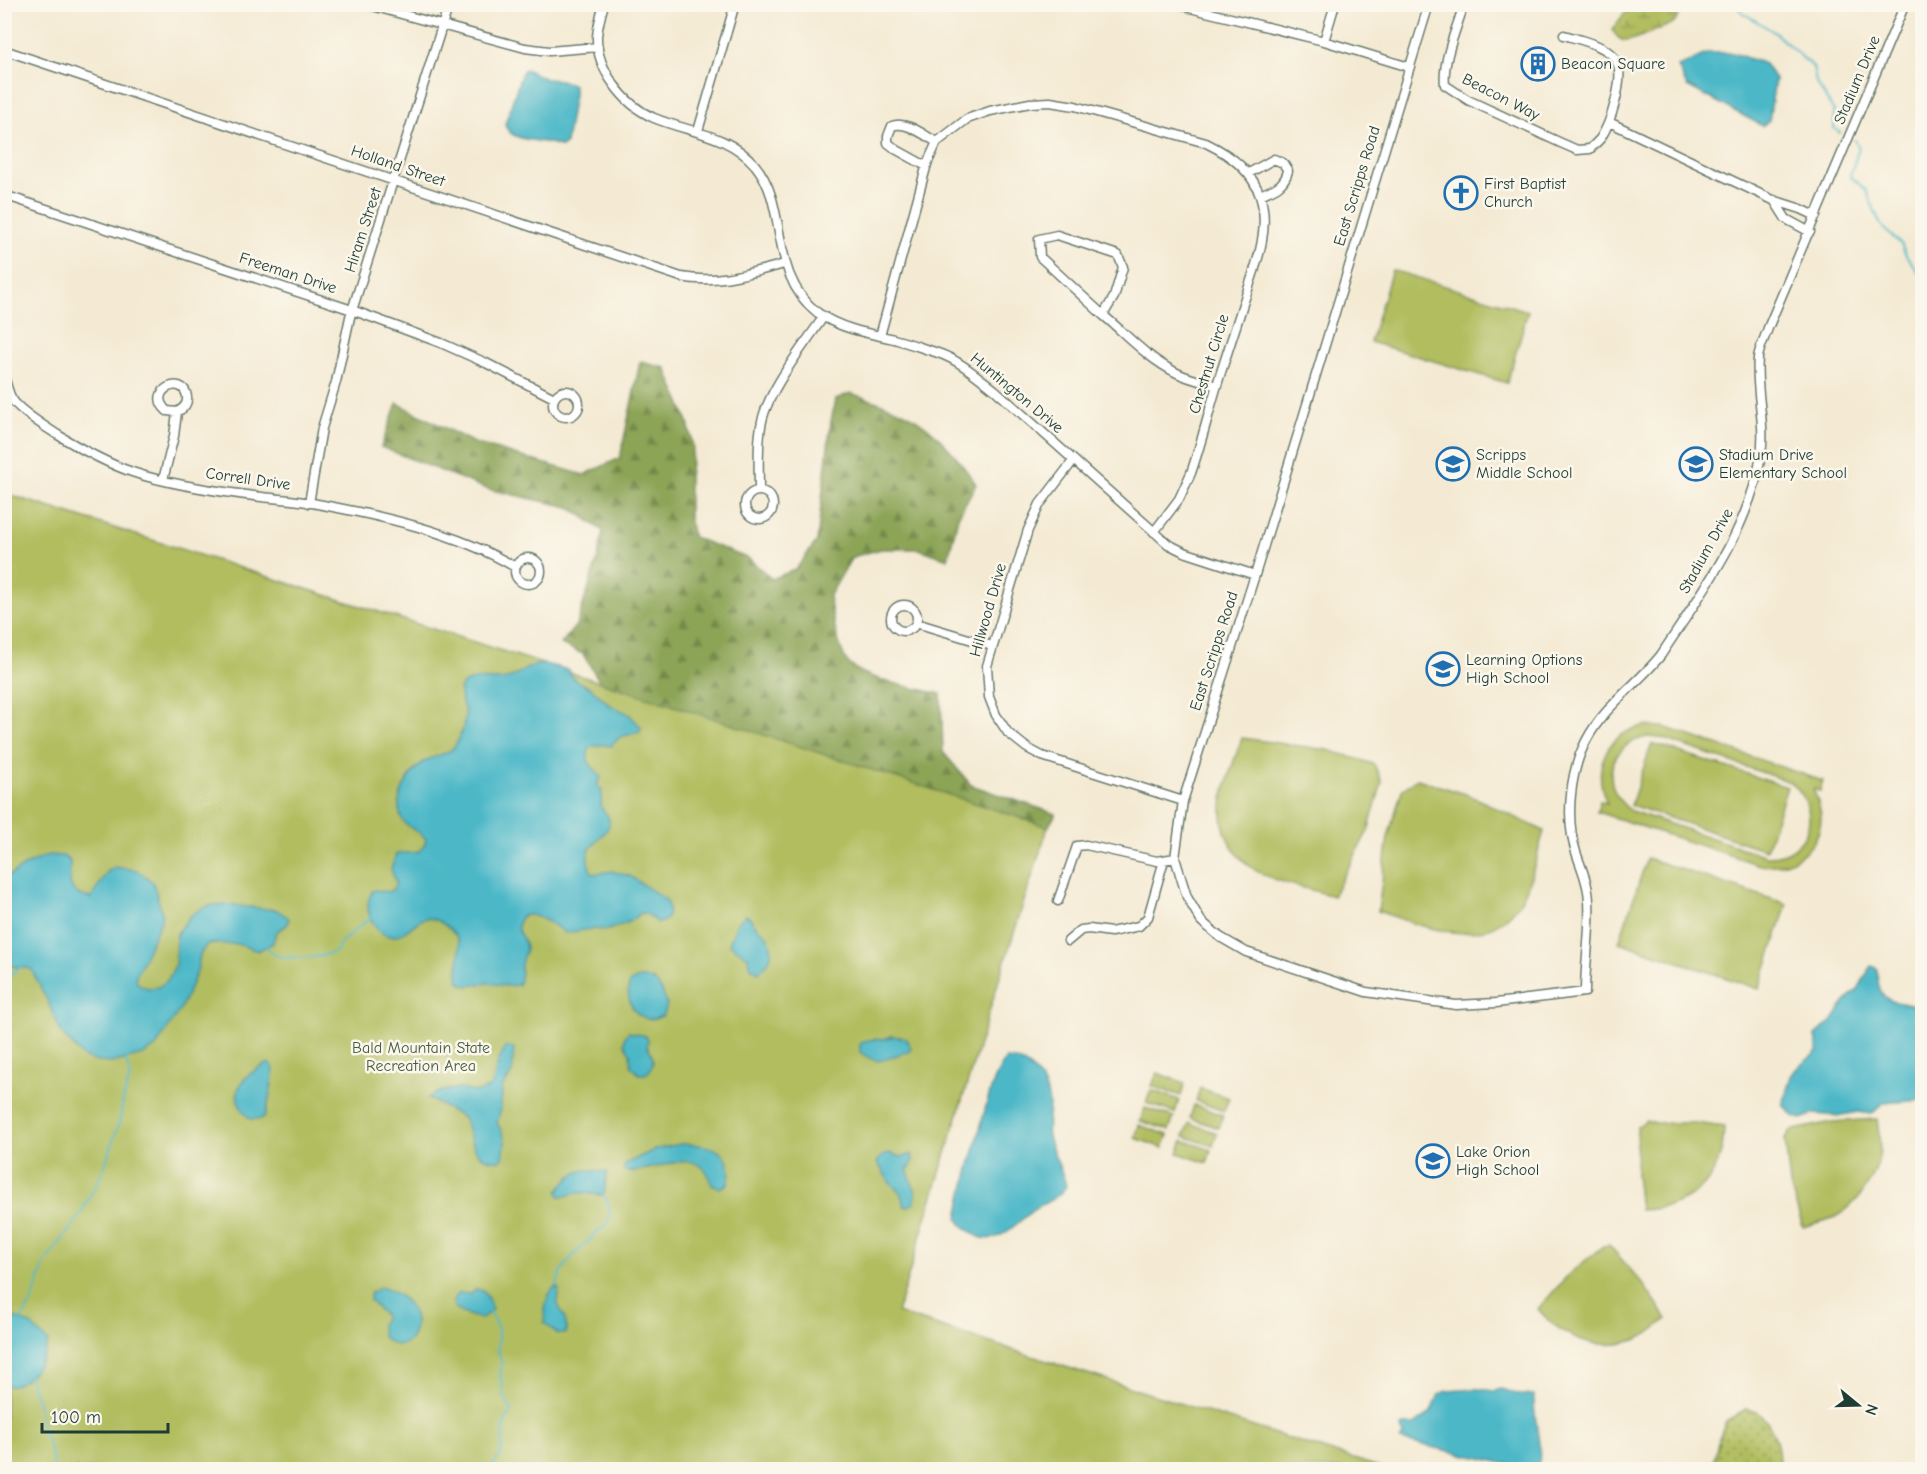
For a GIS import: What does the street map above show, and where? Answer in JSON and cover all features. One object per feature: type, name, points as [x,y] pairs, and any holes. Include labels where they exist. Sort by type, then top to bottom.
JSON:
[{"type":"street","points":[[365,4],[525,48],[549,51],[598,47]]},
{"type":"street","name":"Hiram Street","points":[[309,503],[322,428],[336,382],[352,310],[449,4]]},
{"type":"street","name":"Huntington Drive","points":[[604,4],[597,35],[603,65],[609,77],[633,104],[652,117],[698,130],[723,140],[756,166],[768,186],[785,264],[798,292],[807,303],[836,323],[863,333],[939,353],[970,370],[1168,544],[1184,552],[1255,575]]},
{"type":"street","points":[[698,130],[735,4]]},
{"type":"street","points":[[1182,4],[1190,8],[1324,41],[1409,67]]},
{"type":"street","points":[[1324,41],[1335,4]]},
{"type":"street","name":"East Scripps Road","points":[[1429,4],[1255,575],[1183,801],[1174,858],[1187,897],[1201,921],[1220,937],[1246,952],[1358,990],[1456,1005],[1585,993]]},
{"type":"street","name":"Beacon Way","points":[[1464,4],[1444,75],[1445,85],[1454,92],[1577,150],[1590,149],[1600,139],[1609,122],[1619,86],[1617,62],[1607,51],[1564,35]]},
{"type":"street","name":"Stadium Drive","points":[[1585,993],[1589,900],[1573,837],[1570,801],[1578,760],[1586,741],[1606,711],[1649,670],[1661,655],[1727,551],[1745,512],[1761,456],[1763,432],[1757,377],[1758,356],[1905,4]]},
{"type":"street","name":"Holland Street","points":[[4,50],[688,278],[724,279],[785,264]]},
{"type":"street","name":"Chestnut Circle","points":[[880,336],[926,166],[938,142],[967,119],[990,111],[1030,103],[1050,102],[1076,106],[1206,143],[1223,151],[1249,173],[1260,195],[1264,217],[1260,248],[1191,473],[1179,499],[1154,532]]},
{"type":"street","points":[[1609,122],[1773,200],[1816,216]]},
{"type":"street","points":[[926,166],[888,143],[892,126],[904,125],[938,142]]},
{"type":"street","points":[[1249,173],[1274,159],[1283,163],[1288,171],[1286,180],[1279,187],[1260,195]]},
{"type":"street","points":[[4,216],[6,196]]},
{"type":"street","name":"Freeman Drive","points":[[6,196],[352,310],[441,343],[554,398]]},
{"type":"street","points":[[1773,200],[1786,219],[1810,232]]},
{"type":"street","points":[[1103,315],[1114,297],[1123,267],[1118,255],[1057,235],[1039,239],[1040,257],[1103,315],[1142,350],[1163,366],[1179,374],[1217,386]]},
{"type":"street","points":[[759,491],[760,434],[766,406],[824,316]]},
{"type":"street","name":"Correll Drive","points":[[4,377],[12,400],[48,429],[106,461],[133,472],[163,480],[309,503],[394,520],[450,538],[498,557],[515,567]]},
{"type":"street","points":[[163,480],[174,436],[177,412]]},
{"type":"street","name":"Hillwood Drive","points":[[1073,461],[1040,504],[1032,521],[987,666],[989,697],[996,715],[1008,733],[1027,748],[1042,756],[1183,801]]},
{"type":"street","points":[[916,623],[992,646]]},
{"type":"street","points":[[1058,901],[1077,846],[1086,845],[1157,861],[1174,858]]},
{"type":"street","points":[[1068,941],[1081,930],[1111,932],[1139,926],[1148,917],[1164,860]]},
{"type":"green space","points":[[1637,5],[1707,5],[1700,9],[1681,11],[1673,23],[1658,30],[1627,41],[1622,40],[1612,30],[1624,14]]},
{"type":"green space","points":[[1392,270],[1528,311],[1507,383],[1370,342]]},
{"type":"green space","points":[[640,362],[666,368],[688,422],[693,447],[689,477],[689,520],[693,537],[749,559],[772,579],[796,569],[817,541],[831,421],[836,399],[850,393],[879,402],[918,420],[946,445],[976,484],[958,517],[948,559],[919,549],[881,549],[852,557],[829,597],[837,637],[846,660],[862,673],[941,694],[943,752],[971,785],[1056,814],[1048,827],[600,682],[583,654],[561,644],[577,624],[598,557],[603,531],[569,507],[487,489],[381,447],[397,403],[474,443],[584,475],[620,458]]},
{"type":"green space","name":"Bald Mountain State Recreation Area","points":[[4,493],[1048,827],[897,1313],[1385,1469],[5,1469]]},
{"type":"green space","points":[[1646,726],[1664,727],[1823,781],[1820,791],[1813,789],[1821,816],[1816,838],[1810,847],[1792,860],[1782,864],[1760,865],[1597,812],[1600,801],[1607,803],[1602,790],[1601,777],[1606,754],[1612,744],[1632,730]],"holes":[[[1647,737],[1661,738],[1790,782],[1801,793],[1807,805],[1809,817],[1807,830],[1802,840],[1793,849],[1781,854],[1766,856],[1631,811],[1614,790],[1611,779],[1616,757],[1623,748],[1634,741]]]},
{"type":"green space","points":[[1242,738],[1328,750],[1374,764],[1382,782],[1368,831],[1333,896],[1262,874],[1247,864],[1233,848],[1225,830],[1222,810],[1227,783]]},
{"type":"green space","points":[[1652,743],[1787,787],[1766,850],[1631,805]]},
{"type":"green space","points":[[1417,779],[1469,795],[1544,831],[1523,897],[1509,915],[1493,926],[1476,932],[1437,930],[1378,911],[1388,837],[1402,790]]},
{"type":"green space","points":[[1647,858],[1787,904],[1759,989],[1619,942]]},
{"type":"green space","points":[[1157,1073],[1185,1083],[1181,1096],[1152,1086]]},
{"type":"green space","points":[[1200,1088],[1229,1098],[1224,1111],[1196,1101]]},
{"type":"green space","points":[[1151,1090],[1179,1100],[1175,1113],[1146,1103]]},
{"type":"green space","points":[[1194,1105],[1223,1115],[1219,1128],[1190,1118]]},
{"type":"green space","points":[[1145,1108],[1174,1117],[1169,1130],[1140,1121]]},
{"type":"green space","points":[[1877,1119],[1879,1157],[1873,1175],[1863,1192],[1835,1217],[1803,1227],[1790,1185],[1785,1139],[1790,1131],[1832,1122]]},
{"type":"green space","points":[[1646,1120],[1655,1123],[1696,1123],[1724,1127],[1718,1162],[1702,1188],[1675,1204],[1640,1210],[1636,1175],[1637,1127]]},
{"type":"green space","points":[[1189,1123],[1217,1133],[1213,1146],[1184,1136]]},
{"type":"green space","points":[[1139,1125],[1168,1135],[1163,1148],[1135,1138]]},
{"type":"green space","points":[[1183,1140],[1211,1150],[1207,1163],[1178,1153]]},
{"type":"green space","points":[[1609,1245],[1643,1284],[1667,1319],[1644,1336],[1626,1343],[1598,1344],[1571,1336],[1548,1320],[1538,1309],[1569,1274],[1603,1246]]},
{"type":"green space","points":[[1746,1409],[1759,1413],[1770,1426],[1778,1447],[1778,1469],[1714,1469],[1719,1438],[1726,1421]]},
{"type":"water","points":[[1708,53],[1733,53],[1765,64],[1775,79],[1769,121],[1763,126],[1687,86],[1678,67]]},
{"type":"water","points":[[525,69],[546,79],[561,80],[574,85],[566,143],[561,147],[520,138],[513,135],[505,124]]},
{"type":"water","points":[[545,664],[568,670],[575,680],[591,688],[610,705],[629,714],[641,727],[640,732],[620,737],[611,746],[590,747],[588,758],[601,777],[597,785],[602,790],[601,807],[608,818],[609,826],[591,848],[588,863],[593,874],[612,871],[630,876],[666,900],[668,914],[665,920],[658,923],[647,914],[641,913],[629,922],[608,930],[592,929],[565,933],[539,918],[525,915],[520,919],[518,926],[526,948],[518,985],[488,983],[467,986],[458,979],[460,947],[455,934],[449,928],[436,920],[425,918],[403,933],[389,936],[379,931],[372,921],[368,901],[372,891],[388,892],[393,889],[396,883],[391,869],[396,854],[419,851],[424,845],[426,839],[407,826],[402,819],[399,803],[404,786],[414,771],[431,758],[449,751],[457,743],[465,719],[460,695],[461,687],[464,683],[475,680],[507,679],[528,668]]},
{"type":"water","points":[[48,855],[63,856],[70,861],[71,886],[83,896],[91,898],[107,872],[115,867],[137,870],[153,882],[162,912],[161,921],[136,976],[137,983],[147,988],[158,987],[167,981],[175,966],[177,933],[190,916],[202,908],[212,905],[230,905],[277,910],[289,918],[287,925],[276,932],[273,943],[258,951],[237,944],[207,944],[200,955],[197,972],[181,1008],[156,1047],[143,1055],[112,1063],[97,1062],[83,1057],[62,1034],[31,969],[5,965],[5,878]]},
{"type":"water","points":[[746,915],[766,935],[771,945],[770,959],[759,972],[751,967],[748,957],[729,944],[737,923]]},
{"type":"water","points":[[1871,966],[1877,968],[1880,990],[1884,996],[1895,1002],[1922,1008],[1922,1100],[1883,1103],[1872,1114],[1858,1112],[1838,1116],[1814,1114],[1801,1119],[1793,1116],[1783,1104],[1791,1076],[1818,1051],[1816,1035],[1834,1019],[1844,1003],[1858,989]]},
{"type":"water","points":[[646,978],[658,985],[667,1005],[664,1015],[648,1019],[640,1016],[633,1008],[628,992],[630,982]]},
{"type":"water","points":[[629,1032],[646,1036],[653,1061],[646,1074],[639,1074],[631,1066],[630,1053],[624,1044],[625,1036]]},
{"type":"water","points":[[892,1036],[906,1038],[911,1048],[909,1052],[879,1061],[860,1052],[860,1044],[865,1041]]},
{"type":"water","points":[[507,1047],[514,1048],[512,1073],[502,1088],[501,1109],[497,1123],[504,1136],[505,1149],[502,1160],[492,1160],[479,1154],[475,1148],[464,1118],[428,1098],[449,1090],[462,1089],[478,1092],[486,1089],[492,1085],[499,1061]]},
{"type":"water","points":[[1006,1059],[1029,1067],[1041,1079],[1045,1087],[1049,1103],[1048,1136],[1066,1186],[1060,1194],[1032,1211],[1004,1234],[988,1239],[969,1231],[958,1219],[966,1178],[989,1096]]},
{"type":"water","points":[[269,1063],[274,1069],[265,1116],[260,1119],[250,1119],[242,1110],[237,1093],[244,1079]]},
{"type":"water","points":[[681,1144],[710,1147],[722,1153],[729,1166],[728,1184],[720,1188],[712,1184],[703,1167],[690,1162],[631,1172],[624,1170],[625,1164],[656,1149]]},
{"type":"water","points":[[889,1153],[901,1157],[911,1154],[913,1159],[911,1167],[907,1169],[916,1193],[915,1202],[909,1206],[904,1206],[900,1192],[890,1183],[877,1162]]},
{"type":"water","points":[[586,1170],[607,1172],[604,1195],[576,1193],[560,1196],[558,1192],[573,1175]]},
{"type":"water","points":[[557,1286],[559,1290],[557,1302],[565,1319],[567,1331],[565,1334],[558,1334],[544,1323],[548,1297]]},
{"type":"water","points":[[380,1287],[398,1295],[409,1306],[414,1318],[414,1330],[410,1339],[403,1344],[393,1344],[382,1336],[381,1324],[385,1316],[370,1301],[370,1294]]},
{"type":"water","points":[[476,1289],[483,1291],[492,1310],[481,1319],[462,1313],[454,1307],[453,1300],[459,1293],[471,1294]]},
{"type":"water","points":[[14,1317],[31,1325],[48,1342],[43,1357],[33,1372],[20,1383],[5,1386],[4,1319]]},
{"type":"water","points":[[1477,1389],[1495,1391],[1501,1389],[1520,1395],[1534,1395],[1540,1453],[1537,1468],[1529,1469],[1400,1440],[1403,1436],[1401,1427],[1414,1425],[1429,1414],[1439,1394],[1448,1391]]},
{"type":"waterway","points":[[1733,4],[1774,32],[1813,67],[1816,82],[1834,111],[1834,128],[1840,133]]},
{"type":"waterway","points":[[1855,140],[1859,148],[1850,176],[1866,190],[1880,223],[1901,244],[1922,277]]},
{"type":"waterway","points":[[266,945],[272,953],[285,957],[305,958],[325,955],[338,950],[339,944],[371,917]]},
{"type":"waterway","points":[[4,988],[10,975],[22,966]]},
{"type":"waterway","points":[[21,1320],[32,1302],[44,1264],[79,1217],[103,1171],[120,1120],[130,1076],[126,1060]]},
{"type":"waterway","points":[[557,1286],[566,1264],[595,1233],[606,1225],[609,1208],[604,1195]]},
{"type":"waterway","points":[[487,1470],[496,1462],[501,1453],[503,1429],[512,1411],[503,1395],[498,1329],[490,1312]]},
{"type":"waterway","points":[[29,1375],[51,1453],[52,1470]]},
{"type":"waterway","points":[[1919,1470],[1922,1466]]},
{"type":"waterway","points":[[1905,1470],[1914,1470]]},
{"type":"place","name":"Beacon Square","points":[[1538,64]]},
{"type":"place","name":"First Baptist Church","points":[[1461,193]]},
{"type":"place","name":"Scripps Middle School","points":[[1453,464]]},
{"type":"place","name":"Stadium Drive Elementary School","points":[[1696,464]]},
{"type":"place","name":"Learning Options High School","points":[[1443,669]]},
{"type":"place","name":"Lake Orion High School","points":[[1433,1161]]}]
